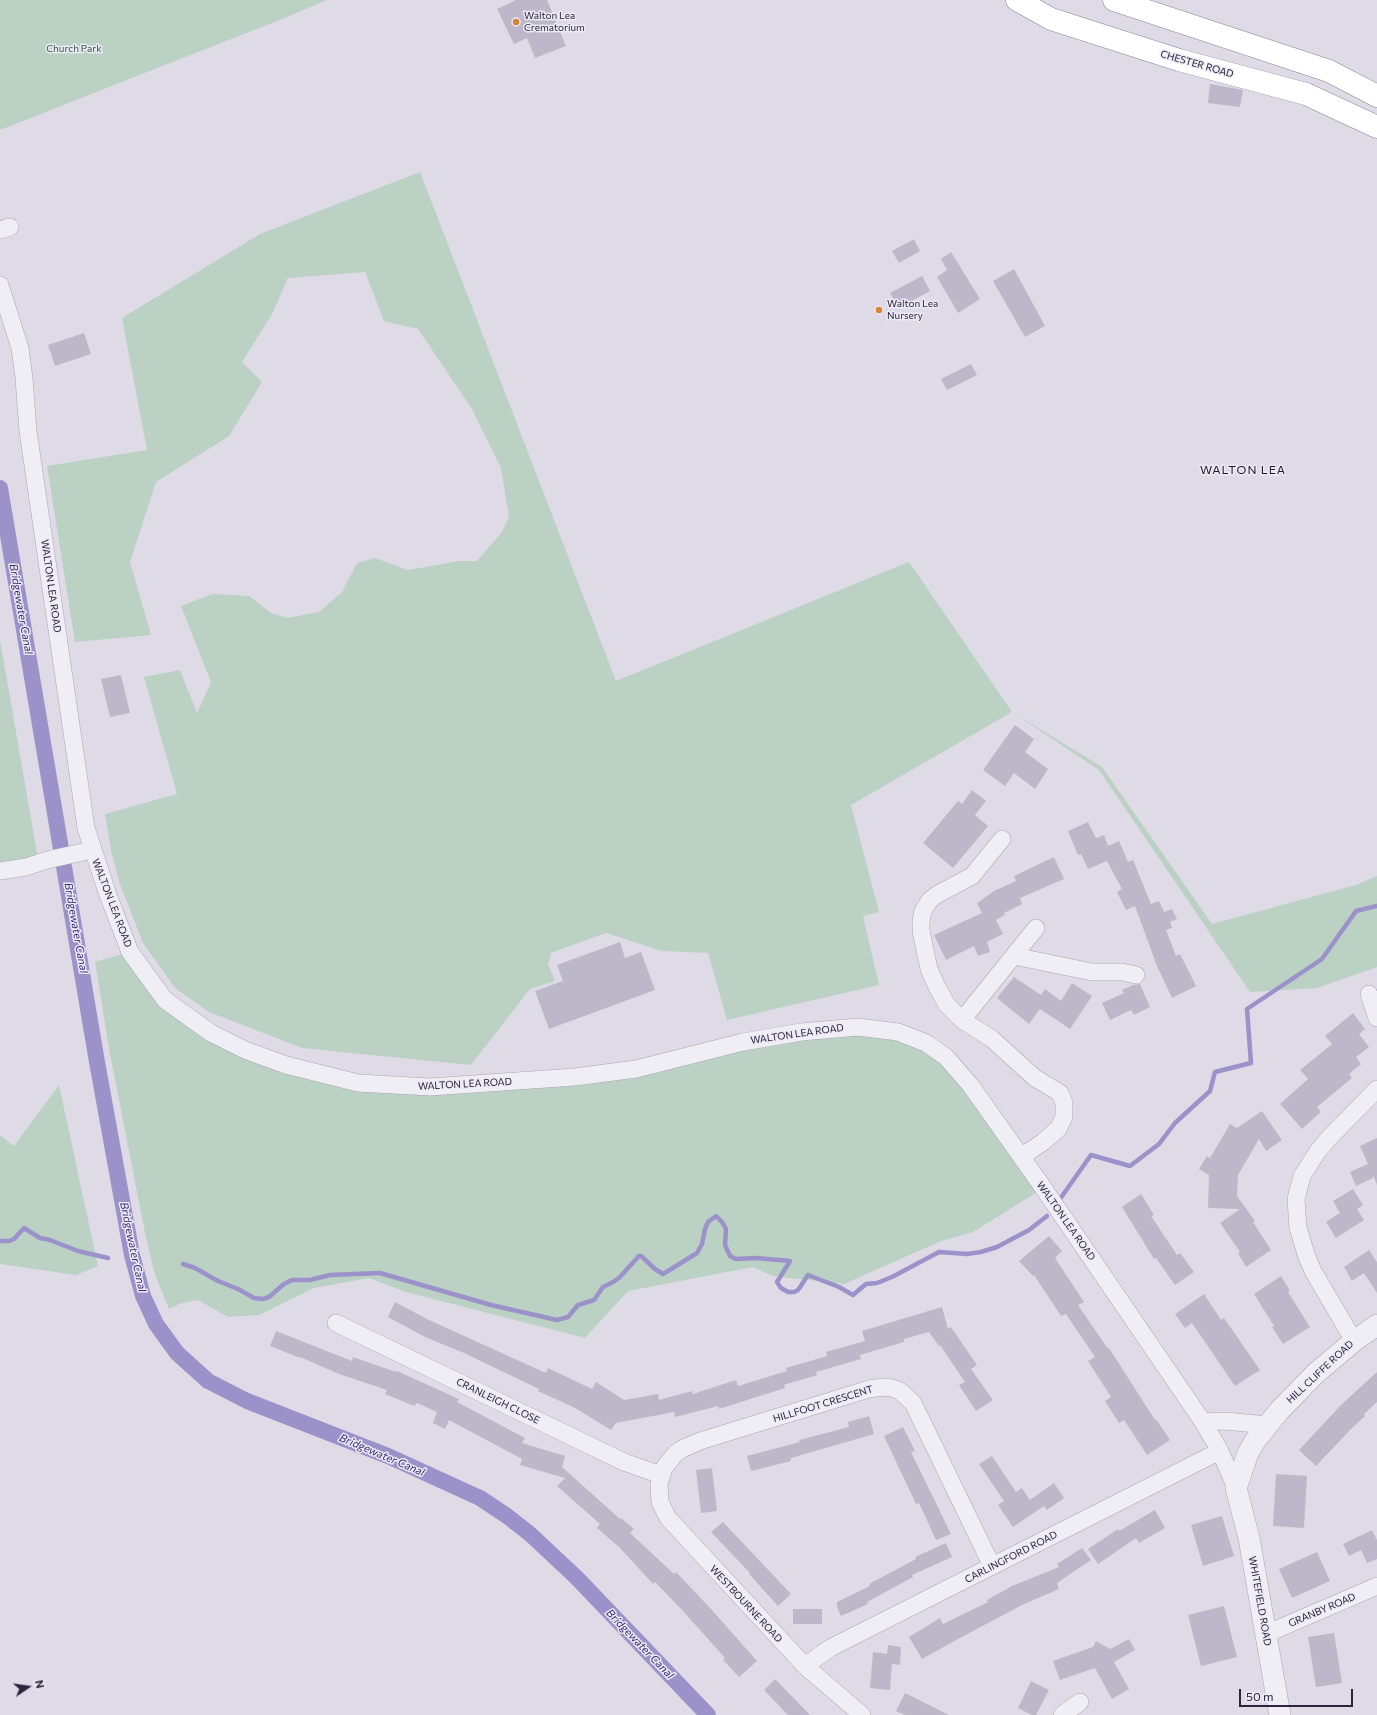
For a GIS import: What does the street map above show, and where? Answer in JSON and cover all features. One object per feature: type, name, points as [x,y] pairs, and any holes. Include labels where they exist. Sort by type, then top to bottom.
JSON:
[{"type":"highway","name":"CHESTER ROAD","points":[[1017,0],[1051,19],[1179,60],[1306,94],[1377,127]]},
{"type":"highway","points":[[1114,0],[1329,71],[1377,96]]},
{"type":"street","name":"WALTON LEA ROAD","points":[[0,285],[20,348],[28,431],[82,805],[92,850],[130,952],[165,1000],[210,1033],[245,1050],[286,1066],[358,1083],[430,1087],[575,1077],[636,1068],[743,1042],[801,1032],[858,1027],[898,1032],[926,1043],[946,1057],[971,1086],[1022,1157],[1203,1422],[1220,1451],[1236,1488]]},
{"type":"street","points":[[1002,839],[972,876],[938,894],[930,900],[920,921],[924,948],[937,987],[947,1005],[962,1020],[992,1039],[1035,1078],[1049,1085],[1060,1093],[1064,1103],[1064,1117],[1058,1129],[1022,1157]]},
{"type":"street","points":[[0,871],[26,867],[47,860],[92,850]]},
{"type":"street","points":[[962,1020],[1036,928]]},
{"type":"street","points":[[1014,956],[1092,972],[1122,972],[1136,974]]},
{"type":"street","points":[[1369,994],[1377,1018]]},
{"type":"street","points":[[1354,1341],[1316,1276],[1307,1257],[1298,1228],[1296,1199],[1302,1176],[1318,1152],[1328,1139],[1377,1089]]},
{"type":"street","name":"CRANLEIGH CLOSE","points":[[336,1323],[624,1462],[661,1475]]},
{"type":"street","name":"HILL CLIFFE ROAD","points":[[1236,1488],[1248,1453],[1267,1425],[1316,1373],[1354,1341],[1377,1325]]},
{"type":"street","name":"HILLFOOT CRESCENT","points":[[661,1475],[664,1468],[675,1454],[691,1444],[868,1389],[884,1387],[892,1388],[903,1394],[913,1403],[992,1566]]},
{"type":"street","points":[[1203,1422],[1225,1420],[1267,1425]]},
{"type":"street","name":"CARLINGFORD ROAD","points":[[805,1666],[830,1648],[1220,1451]]},
{"type":"street","name":"WESTBOURNE ROAD","points":[[661,1475],[659,1484],[660,1502],[668,1518],[805,1666],[862,1715]]},
{"type":"street","name":"WHITEFIELD ROAD","points":[[1236,1488],[1250,1538],[1280,1715]]},
{"type":"street","name":"GRANBY ROAD","points":[[1266,1634],[1377,1586]]},
{"type":"street","points":[[1062,1715],[1080,1702]]},
{"type":"green space","name":"Church Park","points":[[0,0],[327,0],[0,130]]},
{"type":"green space","points":[[420,172],[616,681],[909,562],[1012,712],[851,805],[879,912],[863,916],[879,985],[727,1020],[708,953],[662,951],[606,933],[551,953],[548,964],[555,981],[530,989],[471,1065],[302,1048],[209,1012],[175,988],[143,943],[120,884],[111,851],[105,814],[177,794],[144,677],[180,670],[197,713],[211,682],[181,606],[212,594],[249,596],[271,613],[287,618],[319,612],[342,592],[357,563],[375,558],[408,570],[459,561],[477,561],[502,532],[509,517],[501,468],[472,409],[418,329],[384,321],[365,272],[288,278],[272,314],[242,362],[262,382],[229,436],[156,482],[130,562],[151,635],[75,642],[47,466],[147,450],[122,318],[260,234]]},
{"type":"green space","points":[[0,640],[38,859],[0,866]]},
{"type":"green space","points":[[1012,712],[1102,767],[1212,924],[1356,885],[1377,876],[1377,967],[1317,988],[1250,992],[1099,770]]},
{"type":"green space","points":[[130,952],[165,1000],[211,1033],[358,1083],[575,1077],[858,1027],[926,1043],[1042,1186],[1034,1194],[973,1232],[941,1241],[844,1284],[772,1276],[753,1267],[628,1291],[585,1338],[406,1292],[369,1278],[314,1288],[259,1315],[228,1317],[198,1300],[179,1304],[169,1309],[155,1275],[146,1238],[110,1054],[95,962]]},
{"type":"green space","points":[[59,1085],[98,1266],[76,1275],[0,1264],[0,1135],[14,1146]]},
{"type":"building","points":[[516,0],[547,0],[566,46],[535,58],[527,38],[514,44],[497,9]]},
{"type":"building","points":[[1210,84],[1243,90],[1240,107],[1208,103]]},
{"type":"building","points":[[914,239],[920,251],[899,263],[892,251]]},
{"type":"building","points":[[951,252],[980,299],[958,313],[937,277],[947,270],[941,259]]},
{"type":"building","points":[[1014,269],[1045,326],[1025,337],[993,281]]},
{"type":"building","points":[[922,276],[930,291],[899,308],[890,293]]},
{"type":"building","points":[[84,333],[91,354],[55,366],[48,345]]},
{"type":"building","points":[[971,364],[977,375],[947,390],[941,379]]},
{"type":"building","points":[[121,675],[130,713],[110,717],[101,679]]},
{"type":"building","points":[[1015,725],[1034,739],[1025,752],[1048,769],[1035,789],[1014,773],[1005,786],[983,770]]},
{"type":"building","points":[[972,790],[986,801],[975,815],[988,826],[953,868],[923,843],[958,801],[962,804]]},
{"type":"building","points":[[1088,822],[1096,838],[1104,835],[1108,846],[1119,841],[1128,862],[1133,860],[1151,904],[1159,901],[1164,912],[1172,909],[1177,919],[1170,922],[1172,928],[1166,930],[1176,956],[1180,954],[1196,986],[1172,998],[1157,966],[1135,906],[1126,910],[1117,892],[1122,889],[1107,861],[1088,869],[1081,854],[1078,855],[1068,831]]},
{"type":"building","points":[[1054,857],[1064,879],[1020,898],[1022,904],[1004,913],[1005,915],[996,920],[1003,934],[987,942],[990,952],[978,956],[974,946],[946,960],[934,935],[982,913],[977,903],[994,891],[1016,881],[1014,876]]},
{"type":"building","points":[[620,942],[625,958],[641,952],[655,990],[549,1029],[535,991],[563,981],[557,965]]},
{"type":"building","points":[[1014,977],[1041,995],[1045,989],[1061,1001],[1072,983],[1092,996],[1070,1029],[1040,1009],[1029,1024],[997,998]]},
{"type":"building","points":[[1140,984],[1150,1007],[1134,1015],[1131,1010],[1110,1020],[1102,1003],[1124,993],[1122,990],[1133,985]]},
{"type":"building","points":[[1353,1013],[1365,1029],[1359,1034],[1369,1047],[1356,1057],[1361,1064],[1349,1074],[1352,1078],[1317,1107],[1321,1112],[1302,1129],[1280,1104],[1308,1079],[1300,1070],[1332,1044],[1325,1036]]},
{"type":"building","points":[[1262,1111],[1282,1140],[1266,1151],[1259,1139],[1238,1175],[1237,1196],[1255,1221],[1253,1222],[1271,1250],[1246,1267],[1238,1253],[1240,1252],[1220,1223],[1240,1209],[1208,1208],[1209,1175],[1199,1169],[1207,1156],[1210,1158],[1230,1124],[1237,1128]]},
{"type":"building","points":[[1377,1138],[1377,1185],[1373,1175],[1373,1178],[1356,1186],[1350,1172],[1368,1164],[1360,1146]]},
{"type":"building","points":[[1353,1189],[1363,1205],[1357,1209],[1364,1220],[1336,1238],[1326,1222],[1340,1213],[1333,1201]]},
{"type":"building","points":[[1141,1194],[1154,1215],[1151,1216],[1177,1255],[1180,1253],[1194,1272],[1175,1285],[1156,1258],[1154,1259],[1122,1207]]},
{"type":"building","points":[[1049,1236],[1062,1251],[1055,1258],[1084,1302],[1078,1305],[1108,1349],[1109,1348],[1155,1420],[1156,1419],[1170,1440],[1147,1455],[1124,1420],[1119,1423],[1105,1401],[1111,1397],[1088,1361],[1095,1357],[1066,1314],[1061,1316],[1034,1275],[1033,1276],[1019,1261]]},
{"type":"building","points":[[1369,1250],[1377,1262],[1377,1293],[1364,1273],[1352,1281],[1344,1267]]},
{"type":"building","points":[[1281,1276],[1290,1291],[1288,1292],[1310,1327],[1283,1344],[1272,1327],[1274,1326],[1254,1294]]},
{"type":"building","points":[[1204,1294],[1221,1320],[1224,1318],[1260,1370],[1235,1386],[1192,1323],[1185,1328],[1175,1314]]},
{"type":"building","points":[[395,1302],[429,1320],[546,1373],[548,1368],[592,1389],[596,1382],[624,1400],[658,1394],[659,1400],[692,1391],[693,1394],[736,1380],[738,1386],[787,1371],[786,1368],[827,1356],[826,1352],[865,1341],[862,1331],[942,1307],[948,1329],[951,1327],[977,1365],[971,1369],[993,1400],[976,1411],[959,1385],[965,1382],[940,1345],[939,1346],[929,1332],[904,1339],[904,1342],[860,1355],[861,1359],[816,1372],[817,1375],[784,1385],[785,1388],[719,1409],[718,1406],[675,1417],[674,1412],[616,1423],[611,1430],[575,1408],[538,1391],[539,1389],[464,1353],[425,1337],[388,1317]]},
{"type":"building","points":[[276,1331],[352,1361],[353,1357],[396,1372],[397,1371],[459,1399],[457,1402],[525,1438],[522,1443],[565,1456],[562,1467],[620,1519],[621,1518],[634,1529],[630,1533],[674,1574],[676,1572],[757,1661],[739,1677],[723,1660],[725,1658],[683,1611],[655,1582],[653,1584],[619,1547],[597,1528],[600,1524],[557,1486],[565,1478],[520,1465],[522,1459],[449,1420],[445,1429],[433,1423],[437,1412],[417,1403],[414,1406],[385,1394],[387,1390],[339,1374],[270,1346]]},
{"type":"building","points":[[1377,1372],[1377,1402],[1316,1466],[1299,1450],[1341,1405]]},
{"type":"building","points":[[869,1416],[874,1434],[791,1458],[791,1461],[751,1471],[747,1456],[849,1427],[848,1422]]},
{"type":"building","points":[[903,1427],[915,1451],[911,1452],[951,1534],[936,1540],[919,1503],[916,1504],[884,1436]]},
{"type":"building","points":[[992,1456],[1016,1492],[1022,1488],[1030,1500],[1054,1483],[1064,1498],[1047,1510],[1044,1506],[1013,1527],[998,1505],[1004,1501],[979,1464]]},
{"type":"building","points":[[712,1468],[717,1511],[701,1513],[696,1470]]},
{"type":"building","points":[[1276,1474],[1307,1476],[1304,1528],[1273,1526]]},
{"type":"building","points":[[1155,1510],[1165,1528],[1139,1543],[1136,1538],[1098,1564],[1088,1549],[1118,1529],[1119,1531]]},
{"type":"building","points":[[1222,1516],[1234,1556],[1203,1566],[1191,1525]]},
{"type":"building","points":[[723,1522],[791,1594],[778,1606],[749,1574],[750,1573],[711,1532]]},
{"type":"building","points":[[1372,1530],[1377,1540],[1377,1559],[1367,1563],[1361,1550],[1349,1556],[1343,1544]]},
{"type":"building","points":[[946,1543],[952,1557],[912,1575],[913,1577],[867,1602],[868,1604],[841,1616],[837,1607],[837,1602],[870,1586],[869,1584],[916,1559],[915,1557]]},
{"type":"building","points":[[1082,1548],[1091,1560],[1057,1583],[1059,1589],[1022,1605],[922,1659],[909,1637],[940,1618],[943,1624],[988,1602],[987,1600],[1012,1586],[1059,1567],[1057,1564]]},
{"type":"building","points":[[1317,1552],[1330,1581],[1292,1598],[1279,1569]]},
{"type":"building","points":[[1224,1606],[1237,1657],[1201,1666],[1188,1615]]},
{"type":"building","points":[[793,1609],[822,1609],[822,1624],[793,1624]]},
{"type":"building","points":[[1334,1633],[1342,1683],[1316,1687],[1308,1637]]},
{"type":"building","points":[[1129,1639],[1135,1650],[1114,1662],[1129,1689],[1112,1699],[1095,1668],[1060,1680],[1053,1661],[1093,1647],[1096,1641],[1110,1649]]},
{"type":"building","points":[[888,1645],[901,1647],[900,1665],[892,1664],[890,1690],[870,1688],[873,1652],[887,1654]]},
{"type":"building","points":[[775,1679],[810,1715],[788,1715],[764,1690]]},
{"type":"building","points":[[1031,1681],[1049,1690],[1036,1715],[1032,1715],[1018,1708]]},
{"type":"building","points":[[905,1693],[949,1715],[905,1715],[896,1711]]},
{"type":"waterway","name":"Bridgewater Canal","points":[[0,488],[97,1062],[132,1255],[143,1296],[156,1324],[177,1353],[208,1381],[247,1401],[388,1456],[480,1498],[507,1516],[530,1534],[576,1577],[708,1715]]},
{"type":"waterway","points":[[1060,1199],[1091,1155],[1130,1166],[1159,1144],[1175,1123],[1210,1091],[1215,1072],[1251,1063],[1247,1009],[1322,959],[1356,911],[1377,906]]},
{"type":"waterway","points":[[183,1264],[195,1268],[254,1298],[263,1299],[269,1297],[284,1284],[292,1280],[310,1280],[330,1275],[380,1273],[491,1305],[557,1320],[568,1317],[578,1305],[594,1300],[603,1287],[619,1278],[639,1256],[663,1274],[697,1253],[702,1244],[708,1222],[716,1216],[726,1229],[725,1245],[730,1256],[736,1259],[756,1258],[790,1261],[777,1282],[781,1288],[788,1292],[794,1292],[798,1290],[808,1275],[839,1287],[853,1295],[866,1284],[877,1283],[892,1277],[939,1252],[967,1254],[981,1252],[997,1247],[1029,1230],[1047,1216]]},
{"type":"waterway","points":[[0,1241],[9,1241],[14,1239],[24,1228],[40,1238],[50,1240],[78,1251],[108,1258]]},
{"type":"place","name":"Walton Lea Crematorium","points":[[516,22]]},
{"type":"place","name":"Walton Lea Nursery","points":[[879,310]]},
{"type":"district","name":"WALTON LEA","points":[[1243,470]]}]
